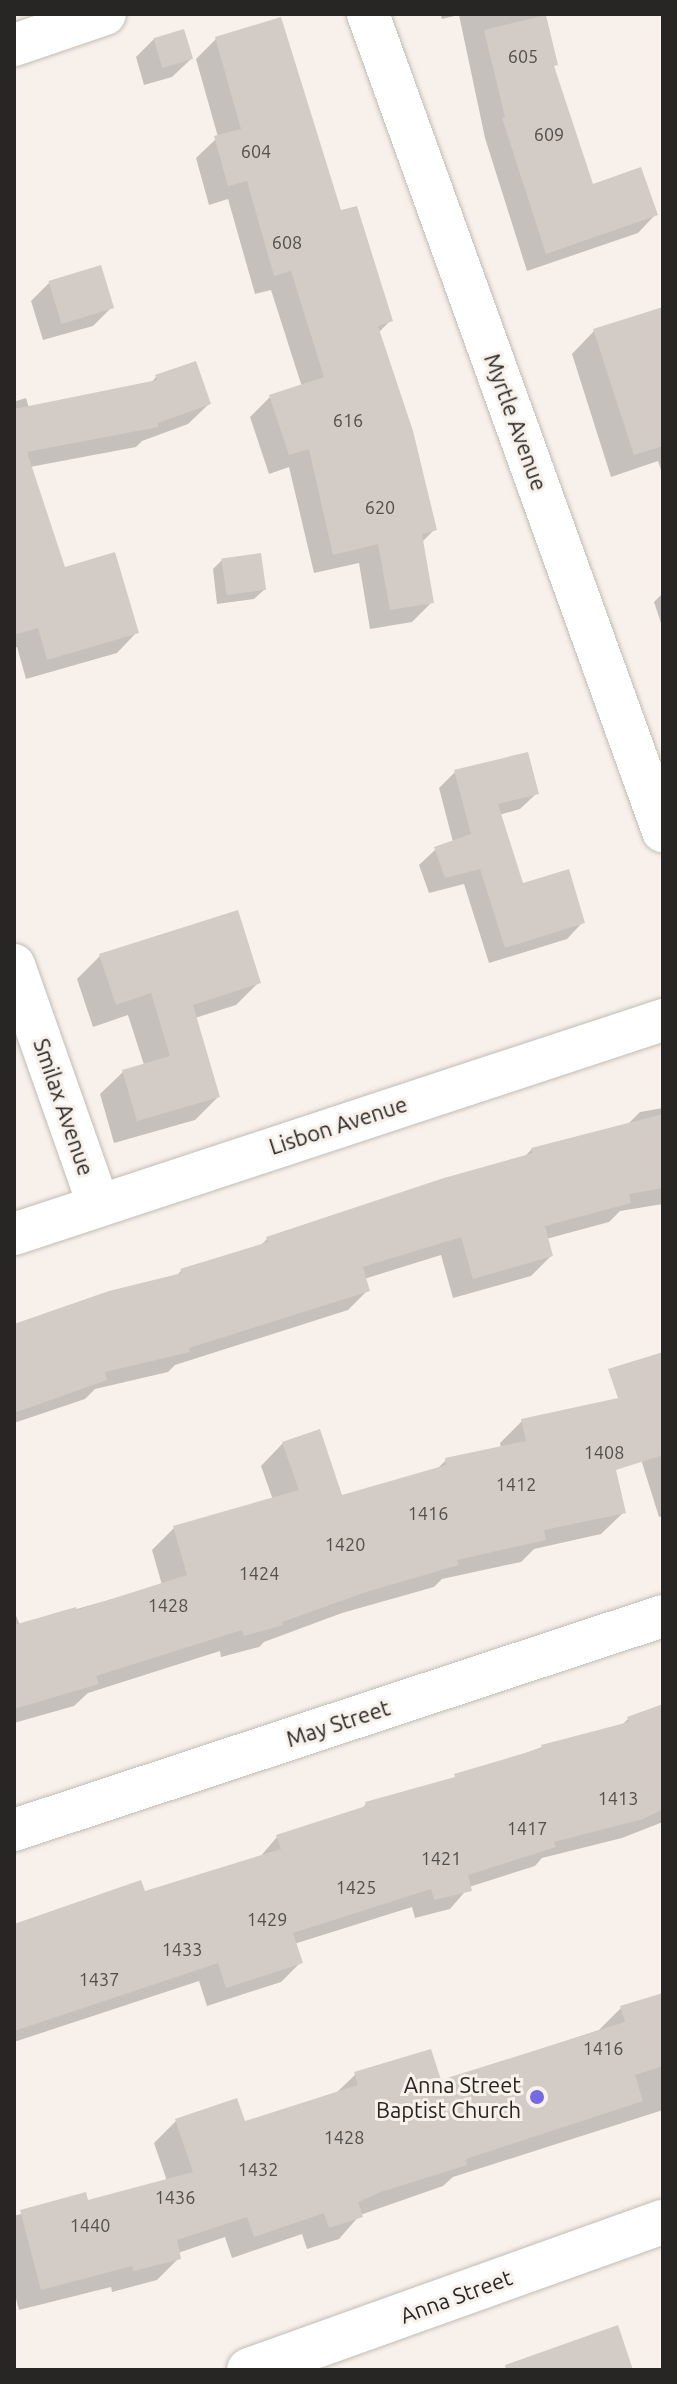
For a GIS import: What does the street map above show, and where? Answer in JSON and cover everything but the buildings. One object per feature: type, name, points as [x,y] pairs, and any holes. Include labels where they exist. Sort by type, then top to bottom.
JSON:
[{"type":"street","points":[[14,45],[105,14]]},
{"type":"street","name":"Myrtle Avenue","points":[[368,14],[663,831]]},
{"type":"street","name":"Smilax Avenue","points":[[14,965],[98,1203]]},
{"type":"street","name":"Lisbon Avenue","points":[[14,1234],[98,1203],[663,1020]]},
{"type":"street","name":"May Street","points":[[14,1830],[663,1616]]},
{"type":"street","name":"Anna Street","points":[[249,2370],[663,2222]]},
{"type":"place","name":"Anna Street Baptist Church","points":[[537,2097]]}]
